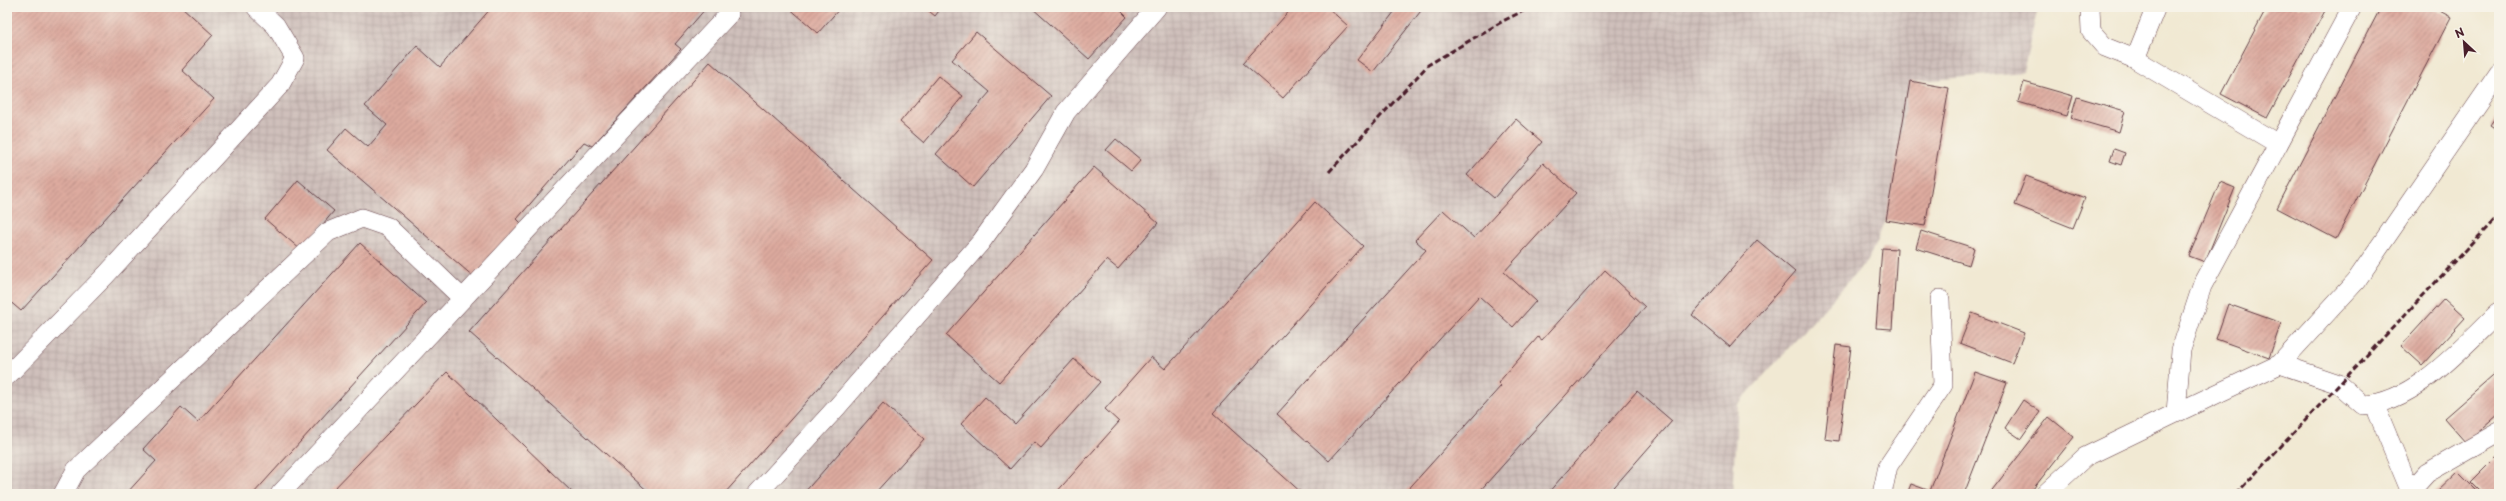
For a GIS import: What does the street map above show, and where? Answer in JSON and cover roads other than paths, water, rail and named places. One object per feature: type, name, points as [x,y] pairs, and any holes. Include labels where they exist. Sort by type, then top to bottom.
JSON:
[{"type":"street","points":[[7,376],[105,276],[280,85],[295,58],[276,26],[256,7]]},
{"type":"street","points":[[757,494],[838,407],[981,242],[1034,169],[1066,112],[1157,7]]},
{"type":"street","points":[[2090,7],[2091,31],[2096,40],[2105,47],[2135,59],[2278,144]]},
{"type":"street","points":[[2135,59],[2156,7]]},
{"type":"street","points":[[2176,413],[2181,350],[2202,286],[2352,7]]},
{"type":"street","points":[[280,494],[729,14]]},
{"type":"street","points":[[2045,494],[2086,457],[2280,364],[2356,281],[2499,73]]},
{"type":"street","points":[[62,494],[76,470],[328,232],[362,218],[388,227],[463,298]]},
{"type":"street","points":[[1882,494],[1888,466],[1943,385],[1940,299]]},
{"type":"street","points":[[2280,364],[2338,384],[2363,405],[2377,404],[2409,390],[2440,368],[2499,312]]},
{"type":"street","points":[[2377,404],[2378,413],[2409,492],[2427,473],[2499,432]]},
{"type":"railway","points":[[1329,172],[1428,65],[1503,21],[1531,7]]},
{"type":"railway","points":[[2236,494],[2499,215]]}]
